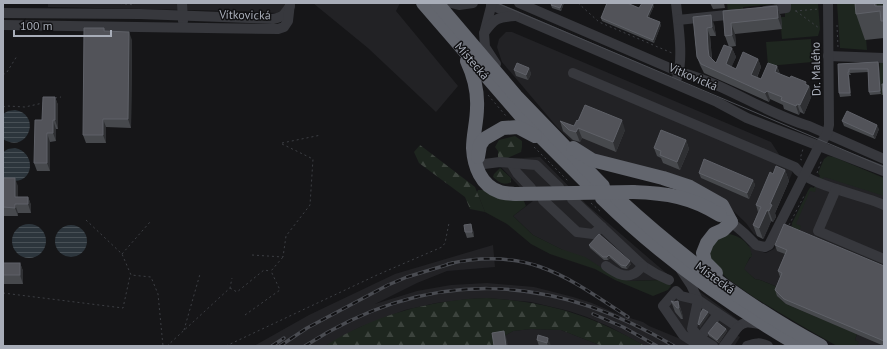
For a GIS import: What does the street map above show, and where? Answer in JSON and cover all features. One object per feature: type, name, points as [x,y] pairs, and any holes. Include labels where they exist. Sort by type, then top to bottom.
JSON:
[{"type":"highway","name":"Místecká","points":[[423,3],[527,123],[554,143]]},
{"type":"highway","name":"Místecká","points":[[438,3],[554,143],[630,226],[718,295],[762,324],[800,346]]},
{"type":"highway","points":[[462,49],[474,76],[477,91],[477,108],[473,147],[476,165],[481,178],[491,188],[502,193],[515,194],[660,193],[685,198],[709,208],[731,222]]},
{"type":"highway","points":[[476,165],[480,145],[484,139],[496,131],[510,127],[518,127],[592,160],[663,178],[690,187],[722,205],[731,222]]},
{"type":"highway","name":"Místecká","points":[[617,198],[676,250],[738,295],[791,329],[821,346]]},
{"type":"highway","points":[[731,222],[723,230],[714,234],[707,243],[703,253],[705,262],[738,295]]},
{"type":"street","points":[[182,3],[183,27]]},
{"type":"street","points":[[451,3],[459,5],[473,3]]},
{"type":"street","name":"Vítkovická","points":[[519,3],[679,72],[692,75],[747,99],[764,109],[884,159]]},
{"type":"street","points":[[674,83],[679,72],[680,56],[676,3]]},
{"type":"street","name":"Dr. Malého","points":[[827,134],[829,125],[828,3]]},
{"type":"street","points":[[492,4],[484,34],[485,47],[512,84],[516,96]]},
{"type":"street","name":"Vítkovická","points":[[492,4],[717,102],[747,118],[884,171]]},
{"type":"street","name":"Vítkovická","points":[[3,13],[183,15],[273,19],[280,18],[285,14],[290,5]]},
{"type":"street","name":"Vítkovická","points":[[3,25],[278,29],[284,27],[288,20],[290,5]]},
{"type":"street","points":[[758,12],[786,6]]},
{"type":"street","points":[[60,13],[60,26]]},
{"type":"street","points":[[678,20],[744,13]]},
{"type":"street","points":[[484,34],[496,19],[500,17],[517,15]]},
{"type":"street","points":[[828,56],[884,58]]},
{"type":"street","points":[[574,73],[795,167],[803,176],[815,182],[867,198],[884,205]]},
{"type":"street","points":[[731,222],[744,233],[756,247],[765,247],[769,245],[803,176],[827,134]]},
{"type":"street","points":[[476,165],[500,162],[536,165],[559,187]]},
{"type":"street","points":[[511,163],[516,173],[531,188]]},
{"type":"street","points":[[836,189],[818,231],[884,260]]},
{"type":"street","points":[[572,199],[643,266],[669,280]]},
{"type":"street","points":[[543,200],[577,232],[593,234],[602,227]]},
{"type":"street","points":[[675,262],[691,285],[698,300],[692,329]]},
{"type":"street","points":[[606,266],[625,275],[633,275],[643,266]]},
{"type":"street","points":[[713,346],[683,335],[663,306],[676,291],[681,296],[698,300],[738,327]]},
{"type":"street","points":[[679,307],[678,303],[681,296]]},
{"type":"street","points":[[700,342],[718,314]]},
{"type":"street","points":[[681,319],[684,326],[692,329],[700,342]]},
{"type":"street","points":[[724,346],[738,327],[743,323],[762,324]]},
{"type":"street","points":[[747,346],[755,343],[761,343],[768,346]]},
{"type":"path","points":[[578,3],[599,22],[680,56]]},
{"type":"path","points":[[786,6],[795,10],[810,23],[820,29]]},
{"type":"path","points":[[3,75],[7,72],[17,56]]},
{"type":"path","points":[[477,91],[487,94],[508,118],[510,127]]},
{"type":"path","points":[[55,99],[60,96]]},
{"type":"path","points":[[3,107],[25,107],[44,103]]},
{"type":"path","points":[[271,271],[283,257],[286,236],[310,205],[313,159],[282,143],[321,134]]},
{"type":"path","points":[[529,144],[546,158],[569,182]]},
{"type":"path","points":[[3,293],[123,308],[131,275],[122,254],[86,220]]},
{"type":"path","points":[[122,254],[150,222]]},
{"type":"path","points":[[226,346],[377,275],[442,247],[445,243],[448,223]]},
{"type":"path","points":[[252,256],[283,257]]},
{"type":"path","points":[[230,288],[237,292],[264,270],[271,271]]},
{"type":"path","points":[[245,315],[280,290],[271,271]]},
{"type":"path","points":[[184,330],[200,274]]},
{"type":"path","points":[[131,275],[151,277],[158,294],[164,346]]},
{"type":"path","points":[[167,346],[230,288],[232,278]]},
{"type":"shaded area","points":[[48,3],[285,3],[283,9],[277,13],[48,7]]},
{"type":"shaded area","points":[[313,3],[400,3],[396,11],[458,86],[436,112],[368,48]]},
{"type":"shaded area","points":[[506,32],[512,32],[771,142],[782,159],[796,164],[764,239],[754,234],[746,223],[725,203],[590,154],[576,145],[557,127],[502,62],[497,47],[499,39]]},
{"type":"shaded area","points":[[15,110],[24,113],[30,126],[25,138],[19,142],[12,143],[3,139],[3,114],[8,111]]},
{"type":"shaded area","points":[[15,148],[22,151],[26,155],[30,166],[26,176],[22,179],[10,181],[3,178],[3,152],[8,149]]},
{"type":"shaded area","points":[[540,157],[586,204],[673,279],[629,281],[616,277],[533,235],[513,216],[533,201],[500,166],[505,159]]},
{"type":"shaded area","points":[[823,176],[884,195],[884,346],[857,346],[858,342],[855,340],[857,334],[786,304],[777,296],[780,288],[755,279],[743,269],[752,255],[746,244],[754,249],[766,253],[774,249],[787,229],[792,225],[808,191],[814,188]]},
{"type":"shaded area","points":[[29,224],[41,229],[46,241],[41,253],[29,258],[17,253],[12,241],[17,229]]},
{"type":"shaded area","points":[[74,225],[80,227],[85,232],[87,241],[85,250],[80,255],[68,257],[62,255],[57,250],[55,238],[57,232],[62,227]]},
{"type":"shaded area","points":[[493,245],[495,267],[447,271],[417,283],[375,304],[417,291],[451,285],[487,283],[534,287],[592,303],[617,314],[643,322],[683,340],[692,346],[645,346],[610,327],[569,311],[531,302],[487,298],[436,303],[405,310],[360,327],[325,346],[254,346],[309,315],[395,274]]},
{"type":"shaded area","points":[[700,292],[745,325],[736,335],[740,337],[735,345],[707,346],[684,330],[669,307],[673,298]]},
{"type":"shaded area","points":[[531,329],[561,330],[602,346],[496,346],[496,341],[513,331]]},
{"type":"green space","points":[[727,3],[784,3],[775,7],[774,4],[743,7],[743,10],[728,13]]},
{"type":"green space","points":[[788,3],[818,3],[820,29],[818,36],[782,39],[780,17],[785,17],[785,13],[788,12]]},
{"type":"green space","points":[[837,3],[884,3],[884,25],[865,26],[867,50],[840,48]]},
{"type":"green space","points":[[811,39],[812,62],[768,66],[766,42]]},
{"type":"green space","points":[[880,60],[884,61],[884,95],[881,95],[881,86],[879,85]]},
{"type":"green space","points":[[515,136],[522,141],[521,152],[505,159],[498,158],[498,151],[495,147],[499,140]]},
{"type":"green space","points":[[420,145],[475,187],[485,212],[470,209],[465,197],[419,163],[414,152]]},
{"type":"green space","points":[[828,156],[834,157],[884,178],[884,196],[824,177],[822,181],[818,179],[820,176],[818,173],[824,159]]},
{"type":"green space","points":[[500,168],[511,178],[511,182],[499,182],[493,177]]},
{"type":"green space","points":[[815,186],[815,192],[810,191],[796,224],[801,226],[799,232],[792,227],[792,223],[809,189],[811,187],[814,188]]},
{"type":"green space","points":[[478,190],[523,199],[526,206],[513,216],[533,235],[561,249],[585,257],[616,277],[629,281],[662,280],[669,283],[671,286],[668,290],[653,296],[615,280],[595,269],[550,254],[531,244],[507,224],[485,212],[477,192]]},
{"type":"green space","points":[[728,234],[737,236],[750,248],[752,257],[750,257],[744,269],[755,279],[780,288],[777,296],[786,304],[857,334],[855,340],[859,342],[857,346],[837,346],[755,298],[728,279],[717,269],[710,258],[709,253],[715,241]]},
{"type":"green space","points":[[487,298],[530,303],[569,312],[606,326],[645,346],[602,346],[561,330],[531,329],[513,331],[496,341],[496,346],[325,346],[363,326],[403,311],[444,302]]},
{"type":"building","points":[[552,3],[562,3],[560,8],[551,5]]},
{"type":"building","points":[[607,3],[627,3],[639,8],[642,3],[653,4],[647,17],[660,22],[653,40],[601,18]]},
{"type":"building","points":[[855,3],[874,3],[875,6],[884,6],[884,21],[881,21],[880,11],[856,14]]},
{"type":"building","points":[[777,6],[778,18],[731,23],[732,35],[725,36],[723,11]]},
{"type":"building","points":[[711,15],[712,27],[707,28],[709,56],[716,63],[724,45],[732,48],[726,64],[736,69],[743,52],[758,59],[751,75],[761,79],[768,63],[777,66],[775,72],[806,82],[805,84],[809,86],[800,105],[797,104],[796,106],[781,100],[782,97],[767,91],[765,93],[701,64],[697,57],[693,17]]},
{"type":"building","points":[[84,28],[104,28],[104,31],[129,32],[128,119],[103,119],[103,135],[83,135]]},
{"type":"building","points":[[878,62],[880,91],[869,92],[868,69],[849,69],[850,93],[839,93],[838,64]]},
{"type":"building","points":[[517,63],[529,68],[526,75],[514,70]]},
{"type":"building","points":[[882,84],[884,84],[884,95],[883,95]]},
{"type":"building","points":[[43,97],[55,97],[55,120],[53,120],[53,133],[47,133],[47,163],[34,163],[35,120],[42,120]]},
{"type":"building","points":[[585,105],[622,120],[613,142],[578,128],[576,132],[569,130],[560,121],[574,126],[577,120],[578,121]]},
{"type":"building","points":[[847,111],[877,125],[873,135],[842,121]]},
{"type":"building","points":[[661,130],[686,140],[677,162],[660,155],[661,151],[654,148]]},
{"type":"building","points":[[704,159],[753,180],[747,193],[699,173]]},
{"type":"building","points":[[776,166],[785,170],[770,204],[772,205],[769,211],[767,210],[759,228],[753,225],[761,207],[756,205],[770,172],[773,174]]},
{"type":"building","points":[[3,178],[15,178],[15,197],[28,197],[28,204],[15,204],[15,208],[3,207]]},
{"type":"building","points":[[471,224],[472,232],[465,232],[464,225]]},
{"type":"building","points":[[784,224],[884,266],[884,341],[784,299],[775,290],[782,273],[778,271],[787,250],[775,245]]},
{"type":"building","points":[[599,234],[630,261],[626,266],[621,265],[609,255],[607,257],[603,257],[589,245]]},
{"type":"building","points":[[3,263],[20,263],[20,275],[3,275]]},
{"type":"building","points":[[671,301],[678,301],[679,308],[677,308]]},
{"type":"building","points":[[703,309],[708,312],[699,325],[701,312]]},
{"type":"building","points":[[717,322],[726,329],[717,340],[708,333]]},
{"type":"building","points":[[504,331],[506,346],[494,346],[492,333]]},
{"type":"building","points":[[538,335],[548,338],[547,343],[537,340]]},
{"type":"tram line","points":[[497,3],[884,167]]},
{"type":"railway","points":[[448,264],[476,259],[501,259],[523,262],[544,268],[565,277],[628,317]]},
{"type":"railway","points":[[280,346],[307,328],[388,285],[407,277],[453,263]]},
{"type":"railway","points":[[305,346],[351,320],[397,302],[443,292],[489,289],[535,293],[581,304],[628,322],[674,346]]},
{"type":"railway","points":[[593,314],[623,327],[657,346]]},
{"type":"railway","points":[[272,346],[284,338]]}]
